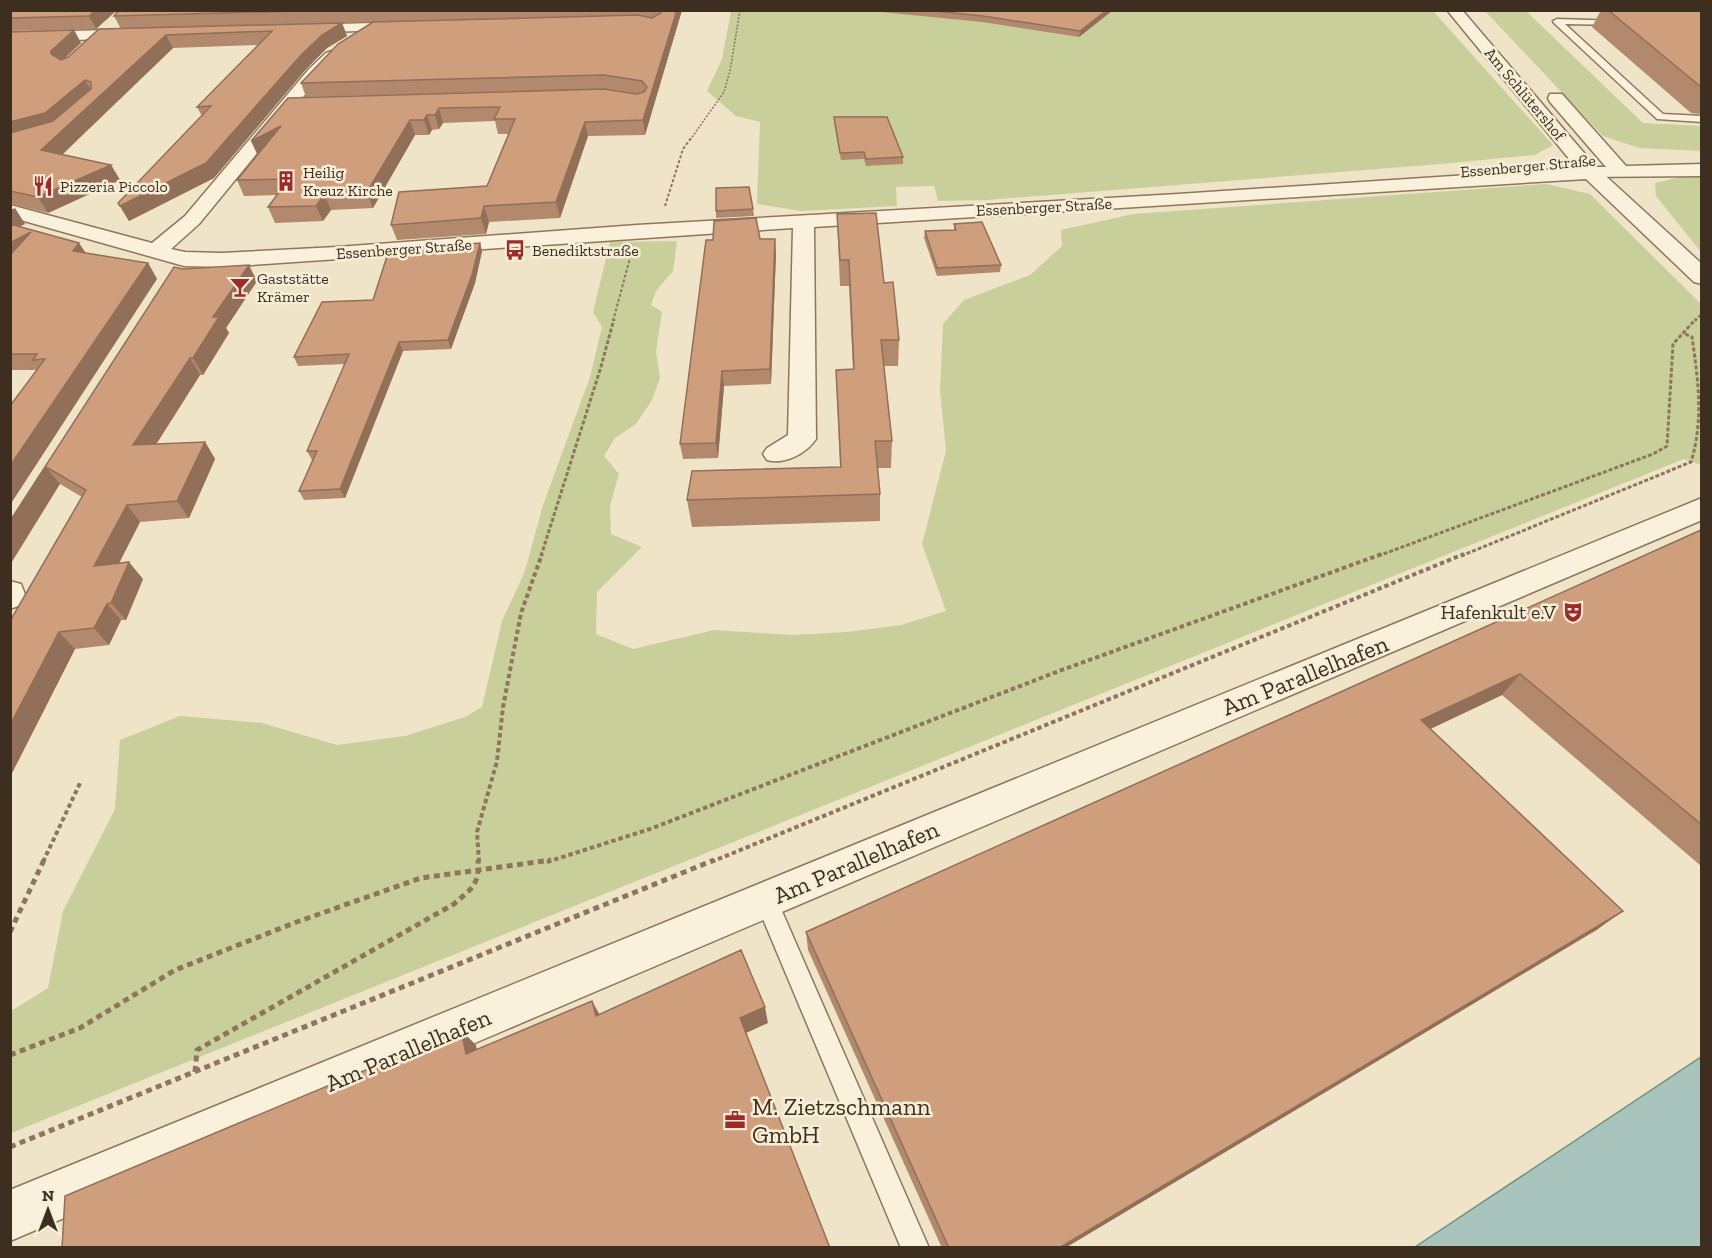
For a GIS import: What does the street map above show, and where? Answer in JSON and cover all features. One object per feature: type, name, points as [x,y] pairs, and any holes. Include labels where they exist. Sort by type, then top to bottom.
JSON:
[{"type":"street","points":[[156,251],[192,220],[315,72],[335,53],[405,10]]},
{"type":"street","name":"Am Schlütershof","points":[[1454,10],[1617,202],[1674,250],[1701,277]]},
{"type":"street","points":[[86,50],[124,16]]},
{"type":"street","points":[[287,29],[430,26]]},
{"type":"street","points":[[10,38],[150,33]]},
{"type":"street","name":"Am Schlütershof","points":[[1542,83],[1647,203],[1674,250]]},
{"type":"street","points":[[288,105],[312,105]]},
{"type":"street","name":"Essenberger Straße","points":[[11,211],[156,251],[178,269],[222,260],[326,255],[637,231],[1284,193],[1701,158]]},
{"type":"street","name":"Essenberger Straße","points":[[1616,165],[1701,170]]},
{"type":"street","points":[[777,454],[802,440],[804,221]]},
{"type":"street","name":"Am Parallelhafen","points":[[10,1216],[1390,640],[1701,507]]},
{"type":"lane","points":[[1618,14],[1629,23],[1557,21],[1660,117],[1701,119]]},
{"type":"lane","points":[[766,900],[915,1248]]},
{"type":"path","points":[[658,230],[674,171],[683,149],[724,92],[730,71],[740,10]]},
{"type":"path","points":[[195,1072],[197,1050],[454,904],[475,886],[479,871],[477,832],[497,761],[503,707],[521,613],[536,573],[600,370],[637,231]]},
{"type":"path","points":[[10,1055],[80,1028],[175,970],[283,927],[422,878],[542,863],[650,830],[1059,671],[1544,496],[1653,454],[1667,446],[1673,344],[1701,314]]},
{"type":"path","points":[[10,1147],[1691,462],[1699,443],[1698,389],[1692,337],[1683,333]]},
{"type":"path","points":[[10,932],[81,781]]},
{"type":"green space","points":[[731,11],[1433,11],[1553,145],[1535,155],[987,200],[938,201],[934,186],[896,187],[897,206],[801,211],[757,204],[760,122],[736,116],[707,91],[722,59]]},
{"type":"green space","points":[[1485,11],[1526,11],[1643,123],[1701,126],[1701,151],[1639,148],[1603,136]]},
{"type":"green space","points":[[1681,177],[1701,177],[1701,252],[1656,196],[1655,183]]},
{"type":"green space","points":[[1546,184],[1590,194],[1701,304],[1701,465],[1684,459],[11,1133],[11,1011],[48,988],[63,911],[115,809],[120,740],[180,716],[262,723],[337,745],[405,736],[465,717],[482,707],[502,621],[525,571],[543,505],[590,377],[602,327],[593,312],[610,242],[677,241],[673,271],[656,291],[651,305],[662,312],[656,352],[660,378],[652,400],[636,424],[615,438],[604,456],[619,474],[610,506],[611,534],[642,547],[597,592],[596,634],[633,649],[714,630],[792,635],[847,632],[901,625],[946,611],[922,544],[946,451],[940,391],[943,324],[964,300],[1030,275],[1062,246],[1061,230],[1133,214]]},
{"type":"water","points":[[1701,1057],[1701,1247],[1415,1247]]},
{"type":"building","points":[[10,10],[96,10],[89,16],[10,18]]},
{"type":"building","points":[[119,10],[332,10],[114,16]]},
{"type":"building","points":[[660,10],[677,10],[643,120],[585,122],[556,202],[484,206],[481,218],[391,225],[399,192],[487,186],[515,119],[494,119],[500,107],[439,108],[435,115],[427,115],[424,120],[410,120],[367,192],[324,195],[316,206],[268,207],[289,179],[237,180],[281,126],[251,141],[288,98],[604,89],[636,94],[644,92],[647,87],[642,81],[604,75],[301,83],[338,44],[373,22],[638,15],[652,18],[661,13]]},
{"type":"building","points":[[925,10],[1107,10],[1080,31],[983,16]]},
{"type":"building","points":[[1608,10],[1701,10],[1701,87]]},
{"type":"building","points":[[342,23],[322,35],[302,54],[206,163],[120,206],[118,203],[211,106],[197,107],[272,31],[166,35],[41,150],[111,165],[38,197],[10,191],[10,133],[53,121],[91,89],[91,82],[85,80],[45,113],[10,122],[10,32],[74,30],[51,51],[51,54],[61,60],[68,57],[99,29]]},
{"type":"building","points":[[834,117],[887,117],[903,157],[866,159],[864,152],[840,153]]},
{"type":"building","points":[[749,187],[753,209],[716,211],[716,188]]},
{"type":"building","points":[[876,213],[884,283],[893,282],[899,340],[881,340],[892,441],[875,441],[880,494],[687,500],[692,471],[841,467],[836,370],[854,369],[849,260],[840,260],[837,214]]},
{"type":"building","points":[[756,218],[760,239],[775,239],[770,369],[722,371],[716,443],[680,444],[706,240],[713,240],[714,221]]},
{"type":"building","points":[[982,222],[1001,265],[937,268],[925,231],[956,230],[954,224]]},
{"type":"building","points":[[10,224],[79,243],[73,251],[148,263],[10,466],[10,406],[45,359],[33,360],[37,354],[10,354],[10,255],[31,232],[10,243]]},
{"type":"building","points":[[480,243],[472,275],[448,340],[399,342],[340,489],[299,491],[317,451],[307,451],[349,354],[294,357],[322,302],[373,300],[389,250]]},
{"type":"building","points":[[249,265],[213,317],[219,317],[193,358],[190,358],[133,445],[205,442],[177,501],[127,505],[94,566],[129,562],[111,603],[107,604],[94,628],[59,632],[10,725],[10,621],[86,490],[46,467],[10,521],[174,267],[183,269]]},
{"type":"building","points":[[1701,530],[1701,824],[1520,674],[1421,720],[1623,911],[1059,1248],[949,1248],[806,932]]},
{"type":"building","points":[[741,950],[765,1007],[740,1018],[830,1248],[62,1248],[65,1196],[461,1030],[466,1054],[592,1001],[596,1016]]},
{"type":"place","name":"Heilig Kreuz Kirche","points":[[286,181]]},
{"type":"place","name":"Pizzeria Piccolo","points":[[43,186]]},
{"type":"place","name":"Benediktstraße","points":[[515,250]]},
{"type":"place","name":"Gaststätte Krämer","points":[[240,287]]},
{"type":"place","name":"Hafenkult e.V","points":[[1573,612]]},
{"type":"place","name":"M. Zietzschmann GmbH","points":[[735,1120]]}]
